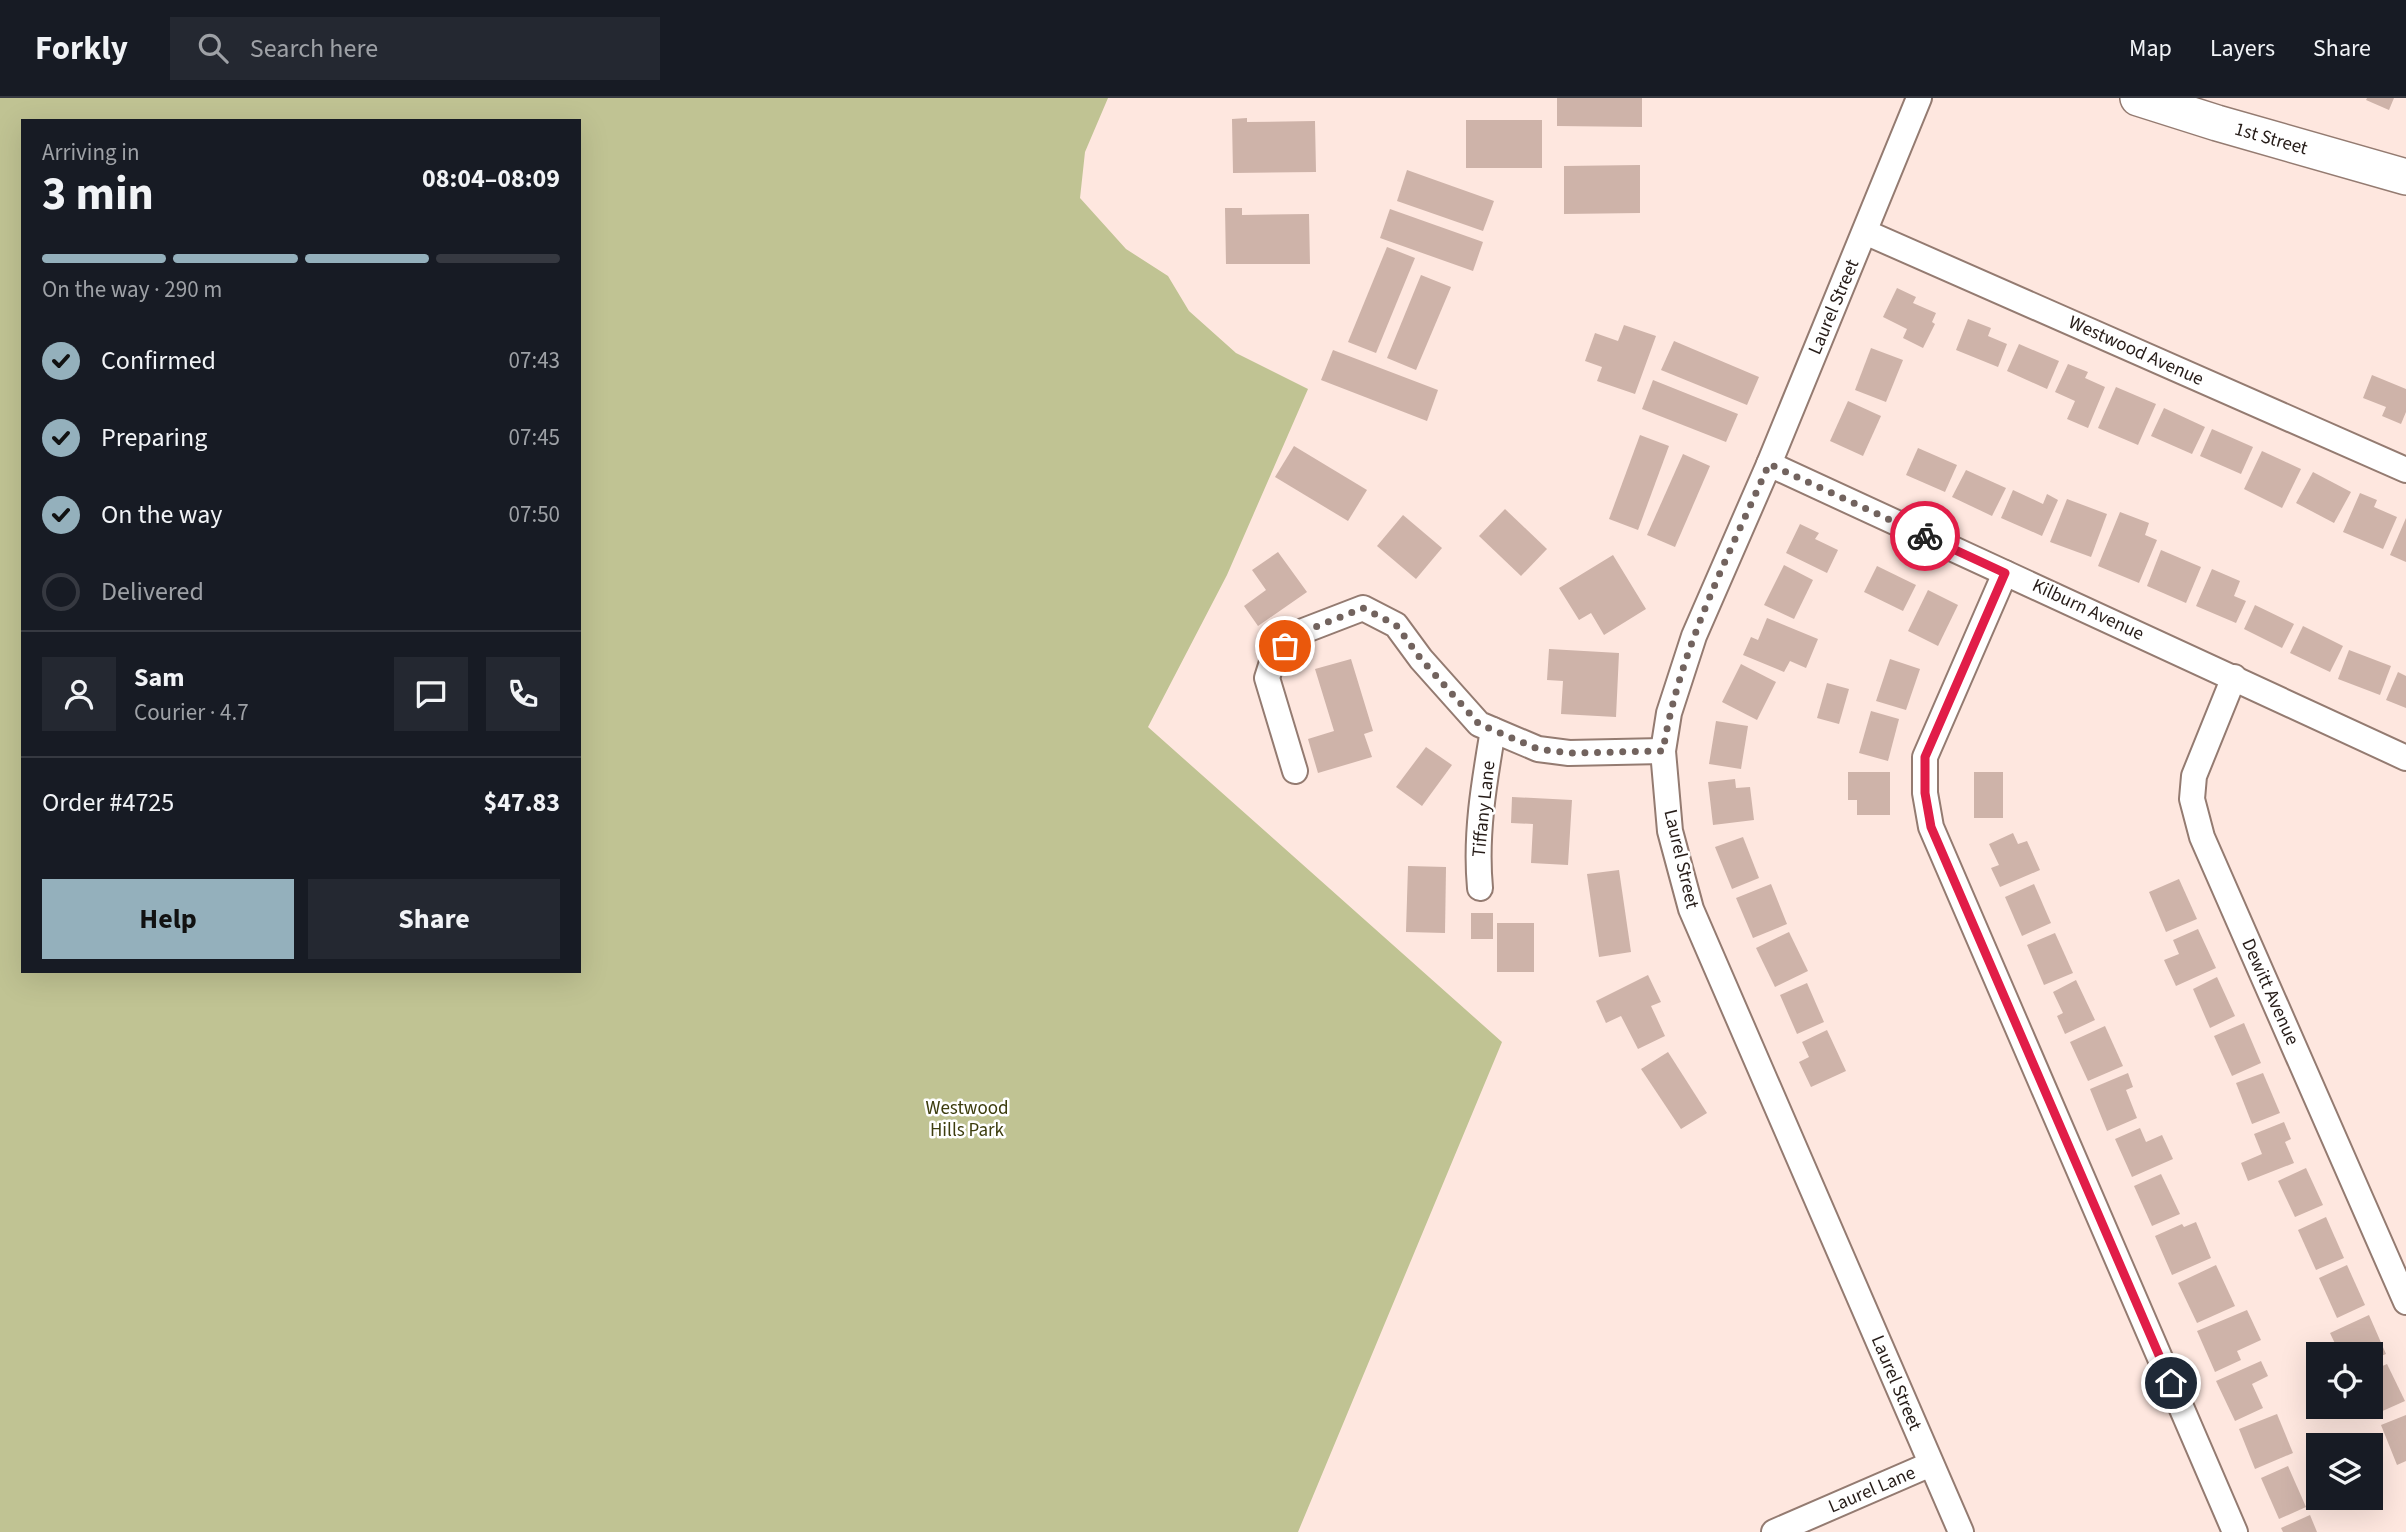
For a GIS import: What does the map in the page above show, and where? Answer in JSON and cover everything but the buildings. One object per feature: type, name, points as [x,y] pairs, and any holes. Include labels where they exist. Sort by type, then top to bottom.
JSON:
[{"type":"main road","name":"1st Street","points":[[2138,98],[2406,177]]},
{"type":"street","name":"Laurel Street","points":[[1919,98],[1769,464],[1693,636],[1669,713],[1663,751],[1670,831],[1691,909],[1961,1532]]},
{"type":"street","name":"Westwood Avenue","points":[[1865,232],[2406,470]]},
{"type":"street","name":"Kilburn Avenue","points":[[1769,464],[2406,758]]},
{"type":"street","points":[[2005,573],[1925,757],[1925,793],[1931,827],[2235,1532]]},
{"type":"street","name":"Tiffany Lane","points":[[1295,771],[1267,678],[1273,659],[1298,634],[1363,608],[1396,625],[1421,659],[1479,724],[1538,749],[1569,753],[1663,751]]},
{"type":"street","name":"Dewitt Avenue","points":[[2234,677],[2194,776],[2192,799],[2202,837],[2406,1302]]},
{"type":"street","name":"Tiffany Lane","points":[[1480,888],[1476,854],[1483,786],[1493,730]]},
{"type":"street","name":"Laurel Lane","points":[[1774,1532],[1931,1464]]},
{"type":"green space","name":"Westwood Hills Park","points":[[0,98],[1108,98],[1085,152],[1080,198],[1126,249],[1168,276],[1189,311],[1236,353],[1308,389],[1227,575],[1148,727],[1502,1042],[1298,1532],[0,1532]]},
{"type":"way so far","points":[[1285,646],[1298,634],[1363,608],[1396,625],[1421,659],[1479,724],[1538,749],[1569,753],[1663,751],[1669,713],[1693,636],[1769,464],[1925,536]]},
{"type":"route","points":[[1925,536],[2005,573],[1925,757],[1925,793],[1931,827],[2171,1383]]}]
